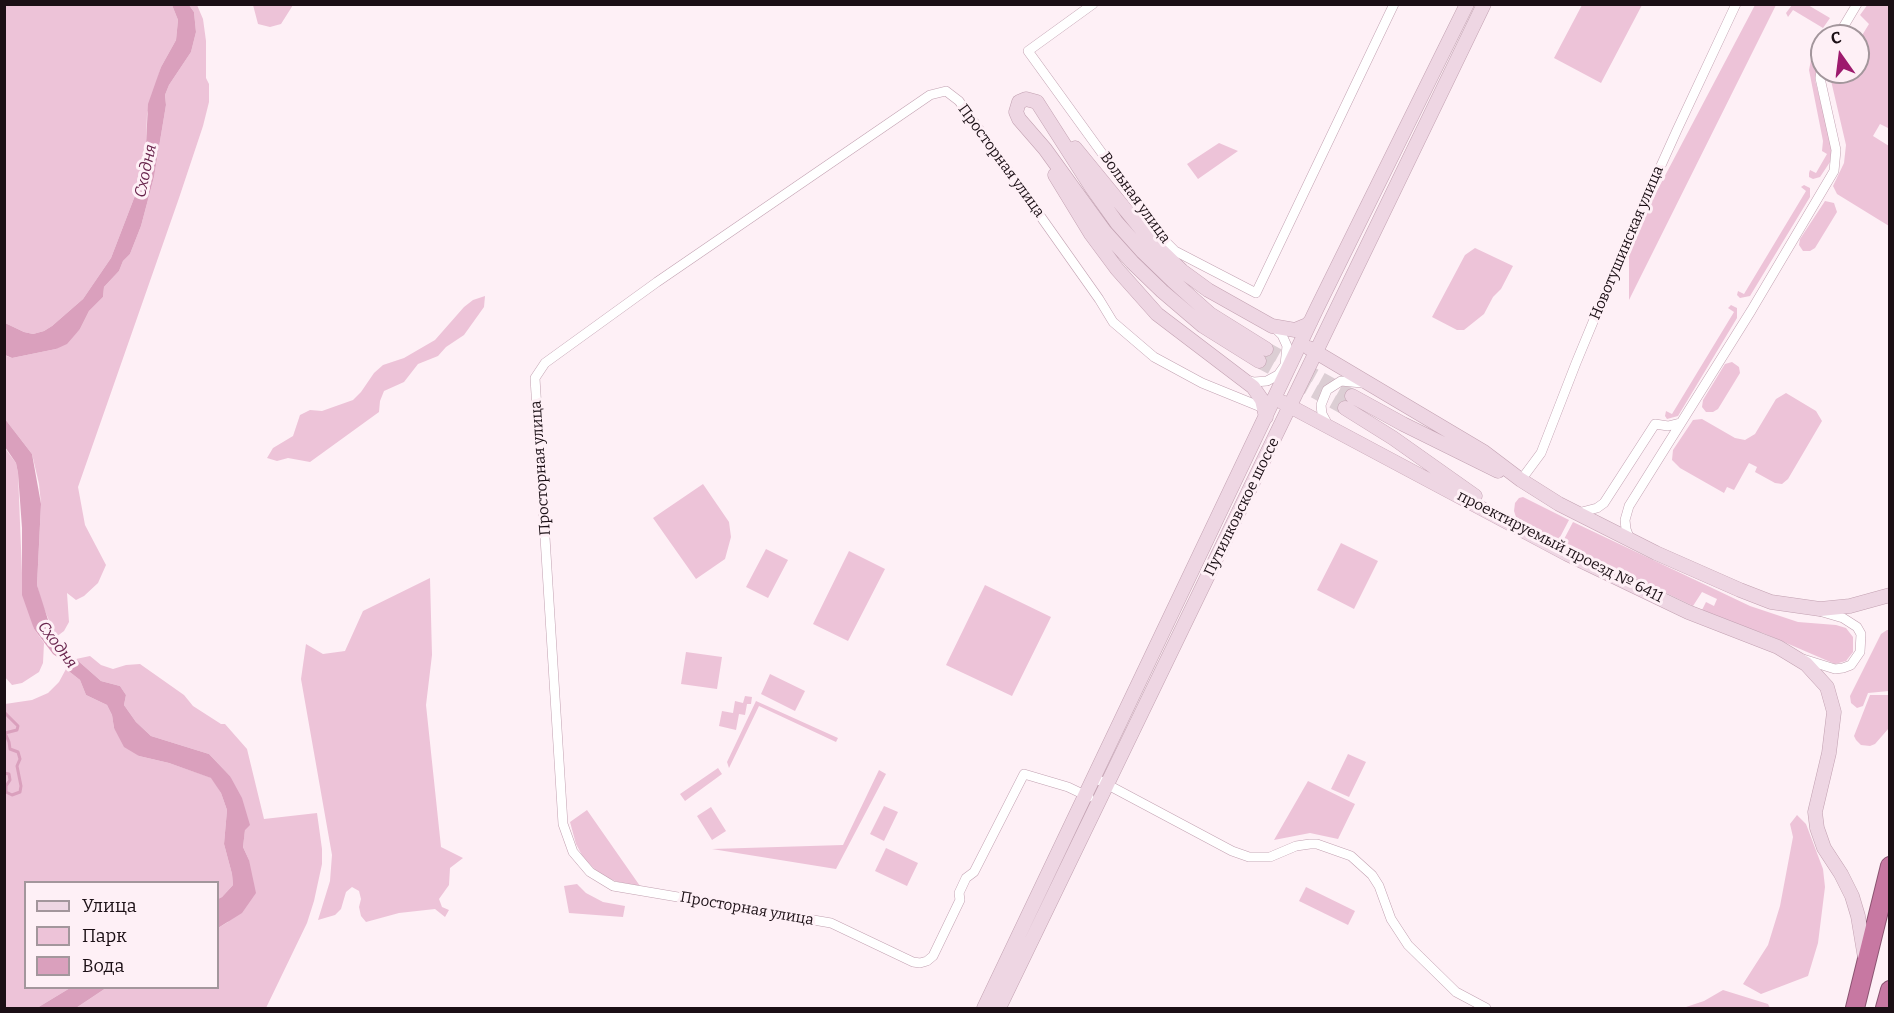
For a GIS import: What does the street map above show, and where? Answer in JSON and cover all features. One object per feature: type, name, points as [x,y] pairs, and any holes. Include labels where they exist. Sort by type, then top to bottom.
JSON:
[{"type":"highway","points":[[1855,1008],[1890,866]]},
{"type":"highway","points":[[1886,1008],[1890,990]]},
{"type":"street","name":"Вольная улица","points":[[1093,4],[1028,51],[1167,243],[1175,251],[1256,292],[1394,4]]},
{"type":"street","name":"Путилковское шоссе","points":[[984,1008],[1269,408],[1467,4]]},
{"type":"street","name":"Путилковское шоссе","points":[[999,1008],[1484,4]]},
{"type":"street","name":"Новотушинская улица","points":[[1525,483],[1541,453],[1622,252],[1736,4]]},
{"type":"street","points":[[1846,24],[1857,4]]},
{"type":"street","points":[[1630,540],[1625,520],[1629,506],[1834,171],[1836,150],[1821,84]]},
{"type":"street","name":"Просторная улица","points":[[1100,801],[1068,787],[1024,774],[974,872],[966,878],[959,892],[960,900],[933,956],[920,963],[913,962],[831,923],[613,886],[590,872],[573,852],[563,824],[535,378],[545,363],[657,282],[930,95],[946,91],[959,101],[1113,322],[1154,357],[1202,383],[1269,408]]},
{"type":"street","points":[[1242,378],[1261,382],[1273,378],[1282,370],[1287,359],[1287,346],[1282,335],[1272,326],[1208,290],[1182,271],[1152,242],[1039,105],[1030,99],[1019,102],[1016,112],[1091,234],[1117,268],[1157,314],[1242,378],[1258,393],[1269,408]]},
{"type":"street","points":[[1024,125],[1045,149],[1105,231],[1162,291],[1203,326],[1262,355],[1173,281],[1117,223],[1039,105]]},
{"type":"street","points":[[1272,326],[1295,330],[1307,325],[1312,319]]},
{"type":"street","name":"проектируемый проезд № 6411","points":[[1269,408],[1290,406],[1567,554],[1688,612],[1795,656],[1835,669],[1851,665],[1856,659],[1861,647],[1861,634],[1851,622],[1806,608],[1771,602],[1740,590],[1576,513],[1525,483],[1484,452],[1300,344]]},
{"type":"street","name":"проектируемый проезд № 6411","points":[[1331,428],[1322,414],[1321,405],[1327,390],[1341,381],[1367,384]]},
{"type":"street","points":[[1352,396],[1403,424],[1525,483]]},
{"type":"street","points":[[1345,408],[1394,438],[1514,525]]},
{"type":"street","points":[[1576,513],[1597,508],[1604,503],[1655,424],[1668,426],[1680,423]]},
{"type":"street","name":"проектируемый проезд № 6411","points":[[1806,608],[1850,606],[1890,595]]},
{"type":"street","name":"проектируемый проезд № 6411","points":[[1795,656],[1806,664],[1827,687],[1834,712],[1829,753],[1815,812],[1817,828],[1824,848],[1852,896],[1858,916],[1865,964]]},
{"type":"street","points":[[1095,778],[1232,851],[1248,857],[1270,857],[1296,846],[1310,844],[1317,844],[1351,856],[1372,875],[1379,886],[1391,919],[1408,945],[1456,992],[1486,1008]]},
{"type":"green space","points":[[253,4],[293,5],[281,24],[270,27],[258,24]]},
{"type":"green space","points":[[1868,4],[1889,5],[1889,125],[1888,128],[1880,124],[1873,136],[1889,146],[1889,226],[1837,194],[1833,186],[1844,163],[1846,145],[1832,84],[1870,84],[1870,24],[1860,15]]},
{"type":"green space","points":[[4,5],[172,5],[178,20],[176,40],[161,67],[147,114],[146,145],[136,193],[111,258],[83,299],[52,326],[33,334],[5,323]]},
{"type":"green space","points":[[189,5],[197,5],[203,19],[209,102],[179,198],[78,487],[85,525],[106,565],[98,583],[84,596],[76,600],[67,593],[69,622],[64,631],[56,637],[42,604],[37,585],[41,504],[39,484],[32,454],[5,419],[4,355],[12,358],[56,349],[80,329],[89,311],[103,297],[104,287],[119,271],[123,261],[130,254],[141,226],[154,177],[166,105],[165,95],[191,52],[196,32],[194,12]]},
{"type":"green space","points":[[1582,5],[1642,5],[1601,83],[1554,58]]},
{"type":"green space","points":[[1755,5],[1776,5],[1629,300],[1629,244]]},
{"type":"green space","points":[[1792,5],[1808,5],[1830,18],[1826,24],[1816,24],[1793,10],[1788,17],[1786,13]]},
{"type":"green space","points":[[1812,84],[1816,84],[1832,146],[1830,162],[1820,177],[1813,179],[1809,177],[1810,170],[1816,173],[1827,154],[1822,151],[1823,141]]},
{"type":"green space","points":[[1219,143],[1238,151],[1198,179],[1187,164]]},
{"type":"green space","points":[[1804,185],[1810,188],[1810,197],[1750,296],[1740,298],[1737,295],[1738,291],[1744,294],[1806,191],[1801,187]]},
{"type":"green space","points":[[1825,201],[1834,203],[1837,212],[1815,248],[1803,251],[1799,245],[1800,239]]},
{"type":"green space","points":[[1475,248],[1513,266],[1484,314],[1464,330],[1457,330],[1432,317],[1465,255]]},
{"type":"green space","points":[[485,296],[484,307],[464,335],[446,347],[438,356],[418,364],[404,382],[384,391],[379,412],[310,462],[288,458],[277,461],[267,458],[273,448],[293,436],[300,415],[310,410],[322,411],[353,400],[383,365],[404,358],[435,340],[464,307],[473,300]]},
{"type":"green space","points":[[1731,305],[1737,308],[1737,318],[1678,416],[1667,419],[1666,411],[1672,414],[1734,312],[1728,308]]},
{"type":"green space","points":[[1732,362],[1739,367],[1740,373],[1718,409],[1706,412],[1702,407],[1703,400],[1725,364]]},
{"type":"green space","points":[[1786,393],[1816,411],[1822,421],[1788,479],[1782,484],[1775,483],[1755,472],[1757,467],[1749,463],[1734,490],[1727,487],[1724,493],[1680,468],[1672,460],[1673,450],[1693,420],[1702,419],[1735,438],[1745,440],[1755,434],[1776,399]]},
{"type":"green space","points":[[4,447],[16,463],[22,573],[34,629],[44,643],[43,663],[39,672],[22,683],[12,685],[4,676]]},
{"type":"green space","points":[[703,484],[729,522],[731,537],[725,559],[696,579],[653,518]]},
{"type":"green space","points":[[1523,497],[1569,520],[1558,541],[1516,517],[1515,503]]},
{"type":"green space","points":[[1573,522],[1750,606],[1798,622],[1846,628],[1853,637],[1853,652],[1846,661],[1835,664],[1763,633],[1739,627],[1702,610],[1706,602],[1714,606],[1717,599],[1702,592],[1693,606],[1562,543]]},
{"type":"green space","points":[[1341,543],[1378,561],[1354,609],[1317,590]]},
{"type":"green space","points":[[766,549],[788,560],[768,598],[746,587]]},
{"type":"green space","points":[[849,551],[885,569],[848,641],[813,624]]},
{"type":"green space","points":[[430,578],[432,655],[426,705],[441,847],[463,858],[450,868],[449,885],[439,899],[442,907],[449,910],[445,917],[435,909],[399,913],[366,922],[361,916],[359,891],[352,887],[346,892],[341,909],[335,915],[318,920],[330,881],[332,855],[301,679],[306,644],[323,654],[345,651],[363,611]]},
{"type":"green space","points":[[985,585],[1051,617],[1012,696],[946,665]]},
{"type":"green space","points":[[1889,630],[1889,691],[1868,693],[1863,706],[1857,708],[1851,703],[1850,696],[1881,634]]},
{"type":"green space","points":[[686,652],[722,657],[717,689],[681,684]]},
{"type":"green space","points":[[90,656],[101,665],[113,669],[140,664],[184,695],[193,706],[221,724],[225,724],[247,749],[264,819],[317,813],[322,864],[314,901],[307,923],[266,1008],[76,1008],[104,989],[219,989],[219,927],[228,922],[249,860],[243,847],[245,829],[230,776],[209,754],[151,736],[136,722],[124,705],[126,695],[120,686],[101,681],[76,659]]},
{"type":"green space","points":[[66,669],[80,680],[86,695],[107,705],[112,715],[114,728],[139,756],[169,763],[212,778],[227,810],[224,844],[233,885],[219,898],[219,881],[24,881],[24,989],[68,989],[37,1008],[5,1008],[5,704],[32,700],[48,693],[59,682]]},
{"type":"green space","points":[[770,674],[805,691],[795,711],[761,694]]},
{"type":"green space","points":[[1870,695],[1890,695],[1889,728],[1875,744],[1870,746],[1861,745],[1854,736]]},
{"type":"green space","points":[[745,696],[752,697],[751,704],[747,704],[745,715],[739,714],[736,730],[719,726],[722,711],[733,713],[735,701],[743,703]]},
{"type":"green space","points":[[756,701],[838,738],[836,742],[759,706],[729,768],[727,762]]},
{"type":"green space","points":[[1348,754],[1366,762],[1349,797],[1331,789]]},
{"type":"green space","points":[[718,768],[722,774],[685,801],[680,794]]},
{"type":"green space","points":[[879,770],[886,774],[836,869],[712,849],[843,845]]},
{"type":"green space","points":[[1308,781],[1355,804],[1338,839],[1310,833],[1274,840]]},
{"type":"green space","points":[[884,806],[898,812],[884,841],[870,834]]},
{"type":"green space","points":[[711,807],[726,831],[712,840],[697,816]]},
{"type":"green space","points":[[587,810],[640,886],[602,876],[584,859],[576,844],[570,822]]},
{"type":"green space","points":[[1797,815],[1806,824],[1823,869],[1825,887],[1818,943],[1808,976],[1761,994],[1743,984],[1768,945],[1780,906],[1793,837],[1790,824]]},
{"type":"green space","points":[[886,848],[918,863],[907,886],[875,871]]},
{"type":"green space","points":[[577,884],[586,893],[603,902],[625,906],[623,917],[569,913],[564,886]]},
{"type":"green space","points":[[1306,887],[1355,911],[1348,925],[1299,901]]},
{"type":"green space","points":[[1723,990],[1768,1004],[1770,1008],[1683,1008],[1704,1001]]},
{"type":"water","name":"Сходня","points":[[172,5],[189,5],[194,12],[196,32],[191,52],[165,95],[166,105],[154,177],[141,226],[130,254],[123,261],[119,271],[104,287],[103,297],[89,311],[80,329],[67,344],[56,349],[12,358],[5,355],[5,323],[33,334],[44,331],[83,299],[111,258],[136,193],[146,145],[148,104],[161,67],[176,40],[178,20]]},
{"type":"water","name":"Сходня","points":[[5,419],[32,454],[41,504],[37,585],[49,623],[67,654],[101,681],[120,686],[126,695],[124,705],[136,722],[151,736],[209,754],[230,776],[242,798],[250,825],[245,830],[243,847],[249,860],[256,893],[242,913],[219,927],[219,898],[233,885],[224,844],[227,810],[221,793],[211,778],[169,763],[139,756],[124,747],[114,728],[112,715],[107,705],[86,695],[80,680],[66,669],[63,661],[53,654],[34,629],[22,595],[22,528],[18,473],[16,463],[5,447]]},
{"type":"water","points":[[68,989],[104,989],[76,1008],[37,1008]]},
{"type":"waterway","points":[[4,712],[18,726],[17,730],[5,733],[10,749],[18,752],[20,759],[17,766],[20,792],[12,795],[6,792],[6,786],[10,780],[9,774],[4,773]]},
{"type":"tunnel","points":[[1266,349],[1352,396]]},
{"type":"tunnel","points":[[1259,361],[1345,408]]}]
